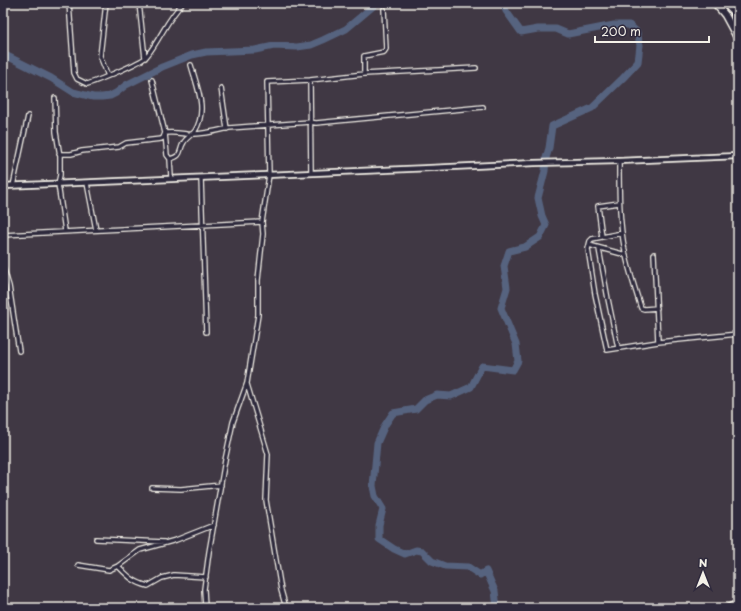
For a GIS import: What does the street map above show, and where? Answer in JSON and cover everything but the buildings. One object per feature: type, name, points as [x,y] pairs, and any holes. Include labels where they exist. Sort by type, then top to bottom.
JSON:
[{"type":"main road","points":[[715,3],[725,15],[738,39]]},
{"type":"main road","points":[[725,3],[738,17]]},
{"type":"street","points":[[69,3],[75,76],[81,82],[87,84],[108,76],[145,58],[174,12],[183,3]]},
{"type":"street","points":[[106,3],[100,56],[108,76]]},
{"type":"street","points":[[139,3],[145,58]]},
{"type":"street","points":[[364,74],[364,56],[384,52],[386,49],[384,9]]},
{"type":"street","points":[[170,159],[178,157],[181,153],[182,144],[187,137],[194,133],[200,121],[202,111],[191,65]]},
{"type":"street","points":[[204,608],[204,589],[221,485],[233,422],[247,383],[258,315],[258,280],[263,234],[262,222],[269,175],[267,82],[310,80],[364,74],[476,68]]},
{"type":"street","points":[[152,80],[164,133],[167,155],[170,159],[172,177]]},
{"type":"street","points":[[310,80],[311,173]]},
{"type":"street","points":[[221,88],[227,129]]},
{"type":"street","points":[[55,98],[56,132],[60,174],[58,184],[65,232]]},
{"type":"street","points":[[164,133],[178,132],[188,134],[268,125],[310,122],[316,123],[483,107]]},
{"type":"street","points":[[13,186],[28,116]]},
{"type":"street","points":[[59,154],[72,154],[161,139],[163,138],[164,133]]},
{"type":"street","points":[[3,186],[534,163],[738,156]]},
{"type":"street","points":[[619,161],[619,203],[622,233],[631,277],[642,308],[657,308]]},
{"type":"street","points":[[201,178],[206,332]]},
{"type":"street","points":[[87,183],[96,230]]},
{"type":"street","points":[[602,237],[598,206],[619,203]]},
{"type":"street","points":[[3,235],[262,222]]},
{"type":"street","points":[[622,233],[590,239],[588,249],[606,349],[609,350],[658,342],[738,334]]},
{"type":"street","points":[[589,245],[599,249],[626,255]]},
{"type":"street","points":[[599,249],[618,348]]},
{"type":"street","points":[[654,254],[658,342]]},
{"type":"street","points":[[3,266],[9,286],[19,351]]},
{"type":"street","points":[[247,383],[268,454],[266,500],[281,590],[286,608]]},
{"type":"street","points":[[152,488],[182,489],[221,485]]},
{"type":"street","points":[[78,565],[109,570],[118,566],[140,550],[214,525]]},
{"type":"street","points":[[96,539],[151,540],[167,542]]},
{"type":"street","points":[[118,566],[131,580],[148,586],[162,578],[174,574],[206,577]]},
{"type":"street","points":[[724,608],[738,602]]},
{"type":"waterway","points":[[3,54],[51,78],[73,92],[93,97],[110,96],[126,85],[162,67],[192,55],[206,52],[255,50],[274,46],[297,47],[311,45],[346,29],[377,3]]},
{"type":"waterway","points":[[497,608],[495,591],[486,571],[480,575],[468,567],[445,566],[432,561],[422,551],[416,550],[405,554],[379,539],[379,525],[383,509],[375,496],[373,486],[377,443],[385,425],[393,413],[416,409],[425,400],[437,395],[451,396],[471,387],[482,366],[513,370],[518,361],[516,344],[501,308],[507,288],[504,266],[509,251],[525,247],[540,237],[546,225],[542,216],[538,198],[545,171],[552,126],[592,108],[638,62],[640,45],[637,32],[629,25],[614,25],[568,34],[556,29],[538,29],[521,32],[506,11],[503,3]]}]
